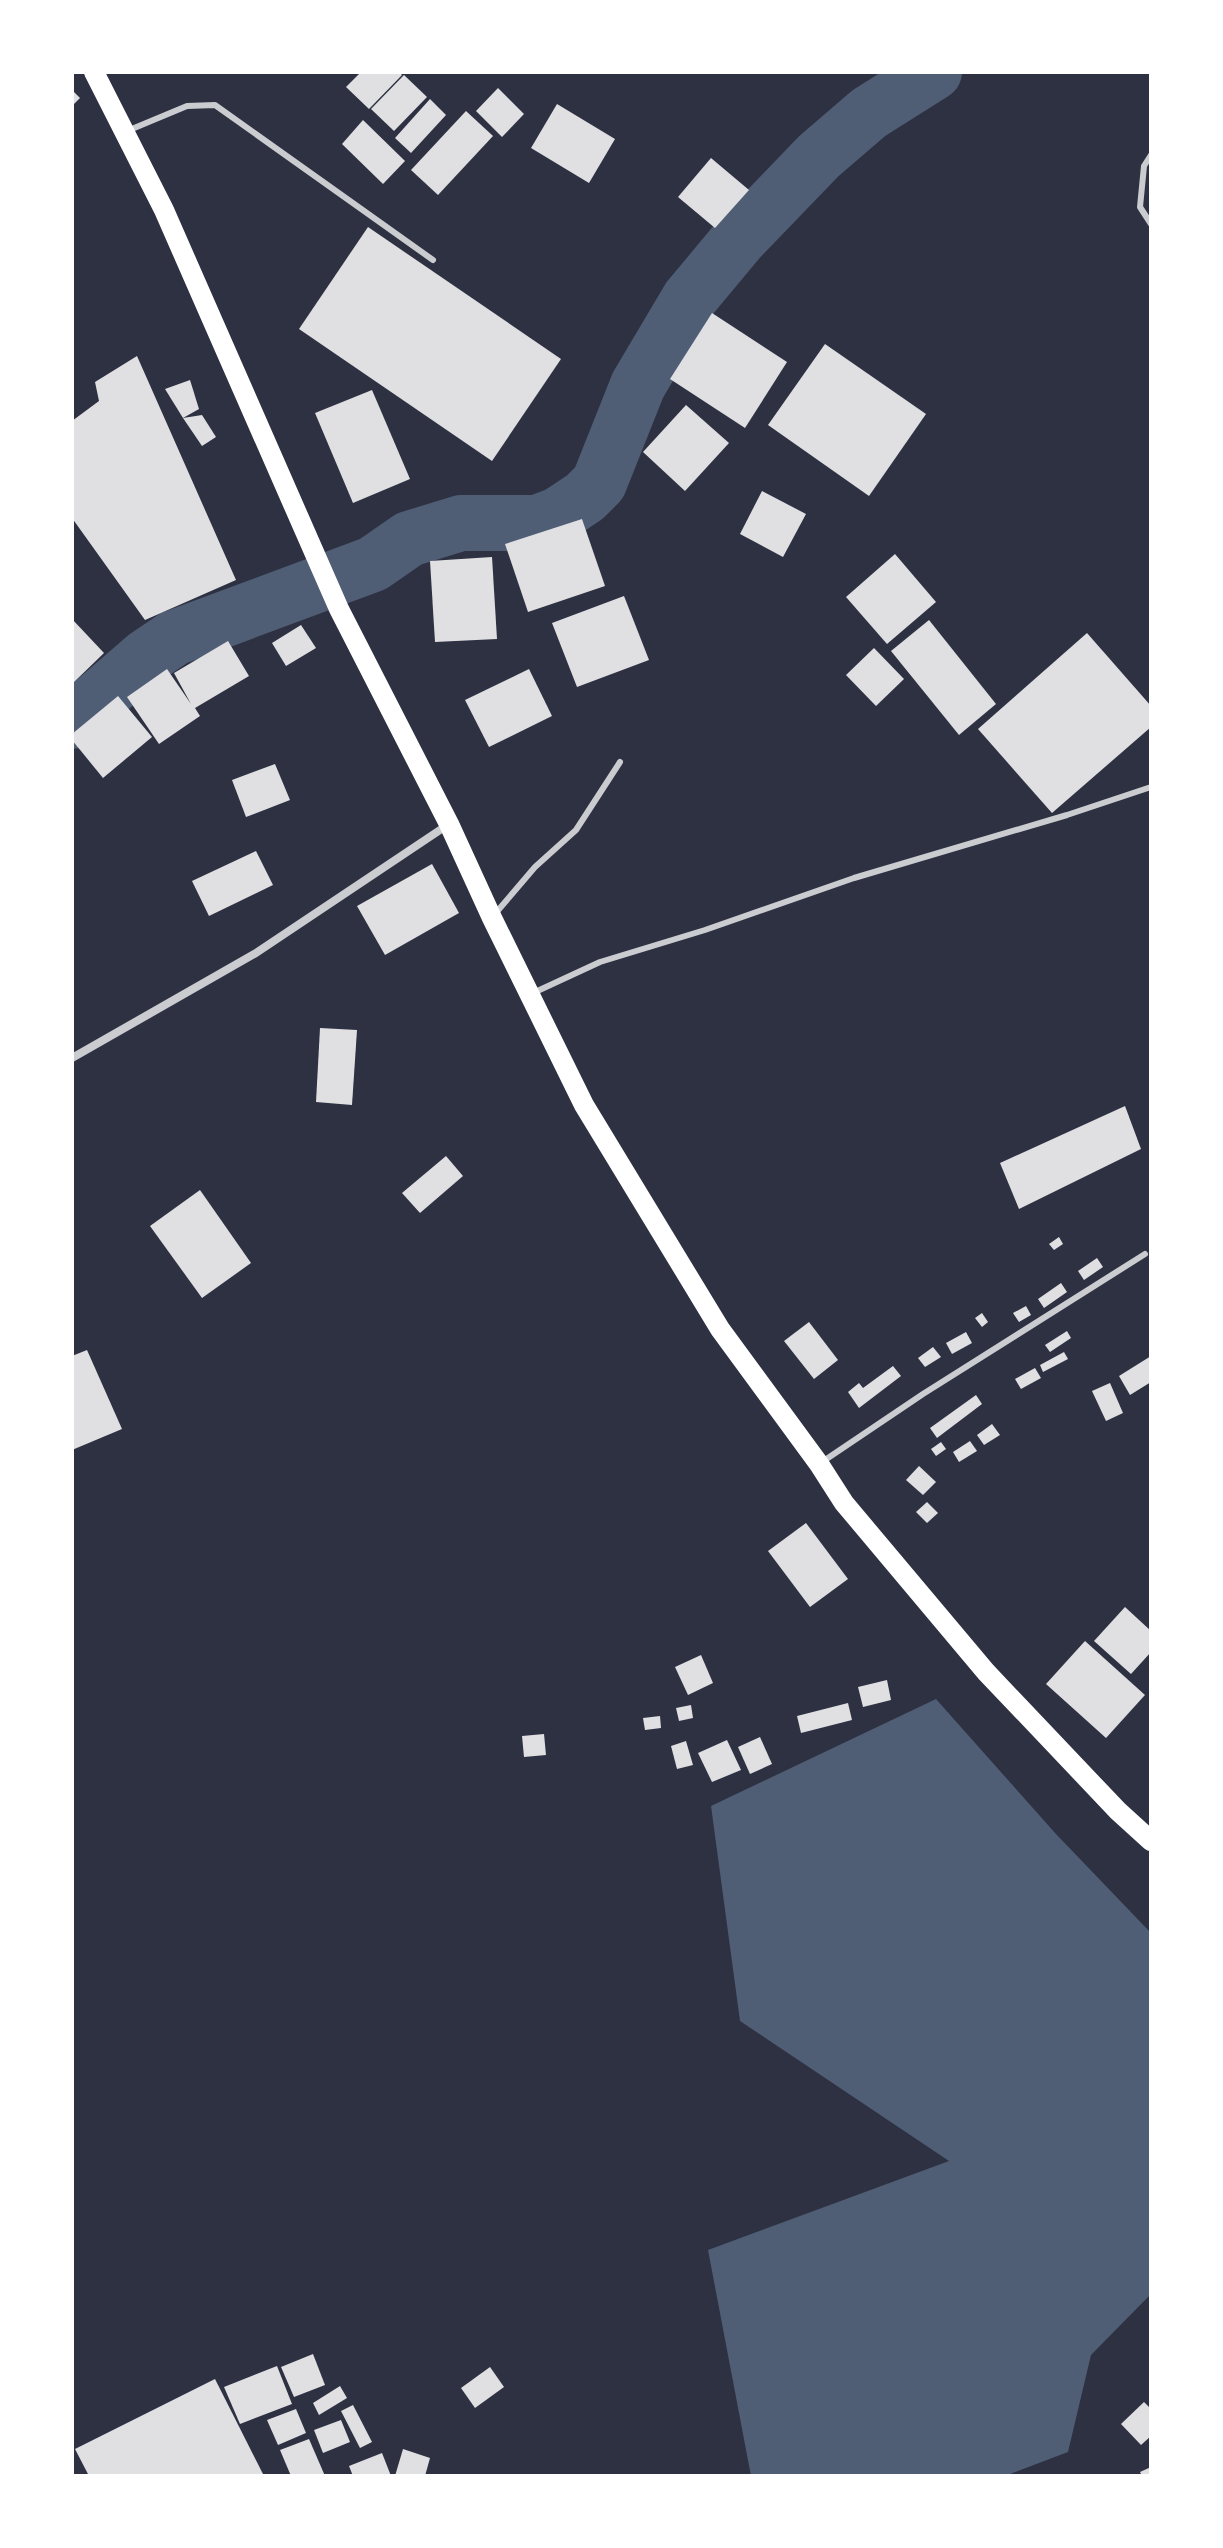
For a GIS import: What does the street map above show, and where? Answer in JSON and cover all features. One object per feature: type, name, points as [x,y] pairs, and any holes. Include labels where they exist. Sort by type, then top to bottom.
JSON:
[{"type":"main road","points":[[94,72],[164,210],[339,609],[449,824],[584,1105],[720,1329],[844,1503],[986,1672],[1118,1811],[1151,1841]]},
{"type":"street","points":[[72,1058],[256,953],[449,824]]},
{"type":"lane","points":[[124,132],[187,106],[215,105],[433,260]]},
{"type":"lane","points":[[1151,155],[1144,166],[1140,207],[1151,224]]},
{"type":"lane","points":[[492,918],[535,867],[576,830],[620,762]]},
{"type":"lane","points":[[530,994],[600,962],[705,930],[854,878],[1151,787]]},
{"type":"lane","points":[[819,1464],[935,1386],[1145,1254]]},
{"type":"water","points":[[936,1699],[1056,1834],[1151,1933],[1151,2294],[1091,2355],[1068,2452],[1005,2476],[751,2476],[708,2250],[949,2161],[740,2021],[711,1806]]},
{"type":"building","points":[[361,72],[399,72],[402,75],[369,109],[346,87]]},
{"type":"building","points":[[404,75],[427,97],[394,131],[371,109]]},
{"type":"building","points":[[498,88],[524,114],[502,137],[476,111]]},
{"type":"building","points":[[72,90],[80,98],[72,106]]},
{"type":"building","points":[[430,99],[446,115],[411,153],[395,138]]},
{"type":"building","points":[[557,104],[615,139],[589,183],[531,148]]},
{"type":"building","points":[[466,111],[493,136],[438,195],[411,170]]},
{"type":"building","points":[[363,120],[405,161],[383,184],[342,144]]},
{"type":"building","points":[[711,158],[749,190],[715,228],[678,197]]},
{"type":"building","points":[[368,227],[561,359],[492,461],[299,329]]},
{"type":"building","points":[[712,313],[787,362],[745,428],[670,379]]},
{"type":"building","points":[[825,344],[926,414],[869,496],[768,425]]},
{"type":"building","points":[[137,356],[236,580],[145,620],[72,518],[72,421],[99,401],[95,382]]},
{"type":"building","points":[[190,380],[199,409],[183,418],[165,389]]},
{"type":"building","points":[[372,390],[410,479],[353,503],[315,413]]},
{"type":"building","points":[[686,405],[729,443],[685,491],[643,452]]},
{"type":"building","points":[[202,415],[216,437],[202,446],[183,418]]},
{"type":"building","points":[[762,491],[806,514],[783,557],[740,534]]},
{"type":"building","points":[[582,519],[605,586],[528,612],[505,544]]},
{"type":"building","points":[[895,554],[936,602],[887,644],[846,597]]},
{"type":"building","points":[[492,557],[497,639],[435,642],[430,561]]},
{"type":"building","points":[[624,596],[649,660],[577,687],[552,623]]},
{"type":"building","points":[[72,619],[104,653],[72,684]]},
{"type":"building","points":[[929,620],[996,704],[959,735],[891,651]]},
{"type":"building","points":[[301,625],[316,648],[286,666],[272,643]]},
{"type":"building","points":[[1087,633],[1151,706],[1151,727],[1052,813],[978,729]]},
{"type":"building","points":[[228,641],[249,676],[195,708],[200,716],[159,744],[127,697],[167,669],[191,704],[174,673]]},
{"type":"building","points":[[874,648],[904,679],[876,706],[846,675]]},
{"type":"building","points":[[529,669],[552,716],[489,747],[465,700]]},
{"type":"building","points":[[118,696],[152,737],[103,778],[72,740],[72,734]]},
{"type":"building","points":[[275,764],[290,800],[246,817],[232,780]]},
{"type":"building","points":[[256,851],[273,885],[209,916],[192,881]]},
{"type":"building","points":[[432,864],[459,913],[385,955],[357,906]]},
{"type":"building","points":[[320,1028],[357,1030],[352,1105],[316,1102]]},
{"type":"building","points":[[1125,1106],[1141,1149],[1019,1209],[1000,1163]]},
{"type":"building","points":[[446,1156],[463,1176],[420,1213],[402,1193]]},
{"type":"building","points":[[200,1190],[251,1263],[202,1298],[150,1226]]},
{"type":"building","points":[[1059,1237],[1063,1244],[1054,1250],[1049,1244]]},
{"type":"building","points":[[1097,1258],[1103,1267],[1084,1280],[1078,1271]]},
{"type":"building","points":[[1061,1283],[1067,1292],[1044,1308],[1038,1299]]},
{"type":"building","points":[[1026,1306],[1031,1315],[1019,1322],[1013,1313]]},
{"type":"building","points":[[982,1313],[988,1322],[982,1327],[975,1318]]},
{"type":"building","points":[[809,1322],[838,1360],[814,1379],[784,1341]]},
{"type":"building","points":[[1067,1331],[1071,1338],[1050,1352],[1045,1345]]},
{"type":"building","points":[[966,1332],[972,1343],[952,1354],[946,1343]]},
{"type":"building","points":[[933,1347],[941,1357],[925,1367],[918,1358]]},
{"type":"building","points":[[87,1350],[122,1429],[72,1450],[72,1356]]},
{"type":"building","points":[[1064,1352],[1068,1359],[1043,1372],[1040,1365]]},
{"type":"building","points":[[1151,1356],[1151,1382],[1130,1395],[1119,1376]]},
{"type":"building","points":[[893,1366],[901,1376],[859,1408],[848,1392],[859,1383],[863,1388]]},
{"type":"building","points":[[1035,1368],[1041,1378],[1021,1389],[1015,1379]]},
{"type":"building","points":[[1110,1383],[1123,1413],[1106,1421],[1092,1391]]},
{"type":"building","points":[[976,1395],[982,1404],[937,1438],[930,1428]]},
{"type":"building","points":[[992,1424],[1000,1435],[984,1445],[977,1435]]},
{"type":"building","points":[[970,1441],[977,1451],[959,1462],[953,1452]]},
{"type":"building","points":[[941,1442],[946,1449],[936,1456],[931,1449]]},
{"type":"building","points":[[919,1466],[936,1482],[923,1495],[906,1480]]},
{"type":"building","points":[[927,1502],[938,1513],[927,1523],[916,1512]]},
{"type":"building","points":[[806,1523],[848,1579],[810,1607],[768,1551]]},
{"type":"building","points":[[1125,1607],[1151,1631],[1151,1652],[1131,1674],[1094,1641]]},
{"type":"building","points":[[1085,1641],[1145,1695],[1106,1738],[1046,1684]]},
{"type":"building","points":[[701,1655],[713,1683],[688,1695],[675,1667]]},
{"type":"building","points":[[887,1680],[891,1700],[863,1707],[858,1687]]},
{"type":"building","points":[[848,1703],[852,1720],[801,1733],[797,1716]]},
{"type":"building","points":[[691,1705],[693,1718],[679,1721],[676,1708]]},
{"type":"building","points":[[660,1716],[661,1728],[645,1730],[643,1718]]},
{"type":"building","points":[[544,1734],[546,1755],[524,1757],[522,1736]]},
{"type":"building","points":[[760,1737],[772,1764],[750,1774],[738,1747]]},
{"type":"building","points":[[727,1740],[741,1770],[712,1782],[698,1753]]},
{"type":"building","points":[[686,1741],[693,1765],[677,1769],[671,1746]]},
{"type":"building","points":[[313,2354],[325,2385],[294,2397],[281,2367]]},
{"type":"building","points":[[277,2366],[292,2404],[240,2424],[224,2387]]},
{"type":"building","points":[[490,2367],[504,2387],[475,2408],[461,2388]]},
{"type":"building","points":[[215,2379],[264,2476],[89,2476],[75,2449]]},
{"type":"building","points":[[340,2386],[347,2398],[319,2415],[313,2403]]},
{"type":"building","points":[[1144,2402],[1151,2409],[1151,2436],[1141,2445],[1121,2424]]},
{"type":"building","points":[[353,2405],[372,2442],[360,2448],[341,2411]]},
{"type":"building","points":[[296,2409],[306,2433],[278,2445],[267,2420]]},
{"type":"building","points":[[341,2420],[350,2442],[323,2453],[314,2430]]},
{"type":"building","points":[[309,2439],[325,2476],[291,2476],[280,2450]]},
{"type":"building","points":[[403,2449],[430,2458],[425,2476],[395,2476]]},
{"type":"building","points":[[382,2453],[391,2476],[353,2476],[349,2466]]},
{"type":"building","points":[[1151,2467],[1151,2476],[1142,2476],[1140,2472]]},
{"type":"waterway","points":[[72,721],[146,657],[174,638],[373,564],[409,539],[461,523],[537,523],[558,515],[585,497],[599,483],[638,385],[689,299],[739,239],[819,156],[869,113],[934,72]]}]
